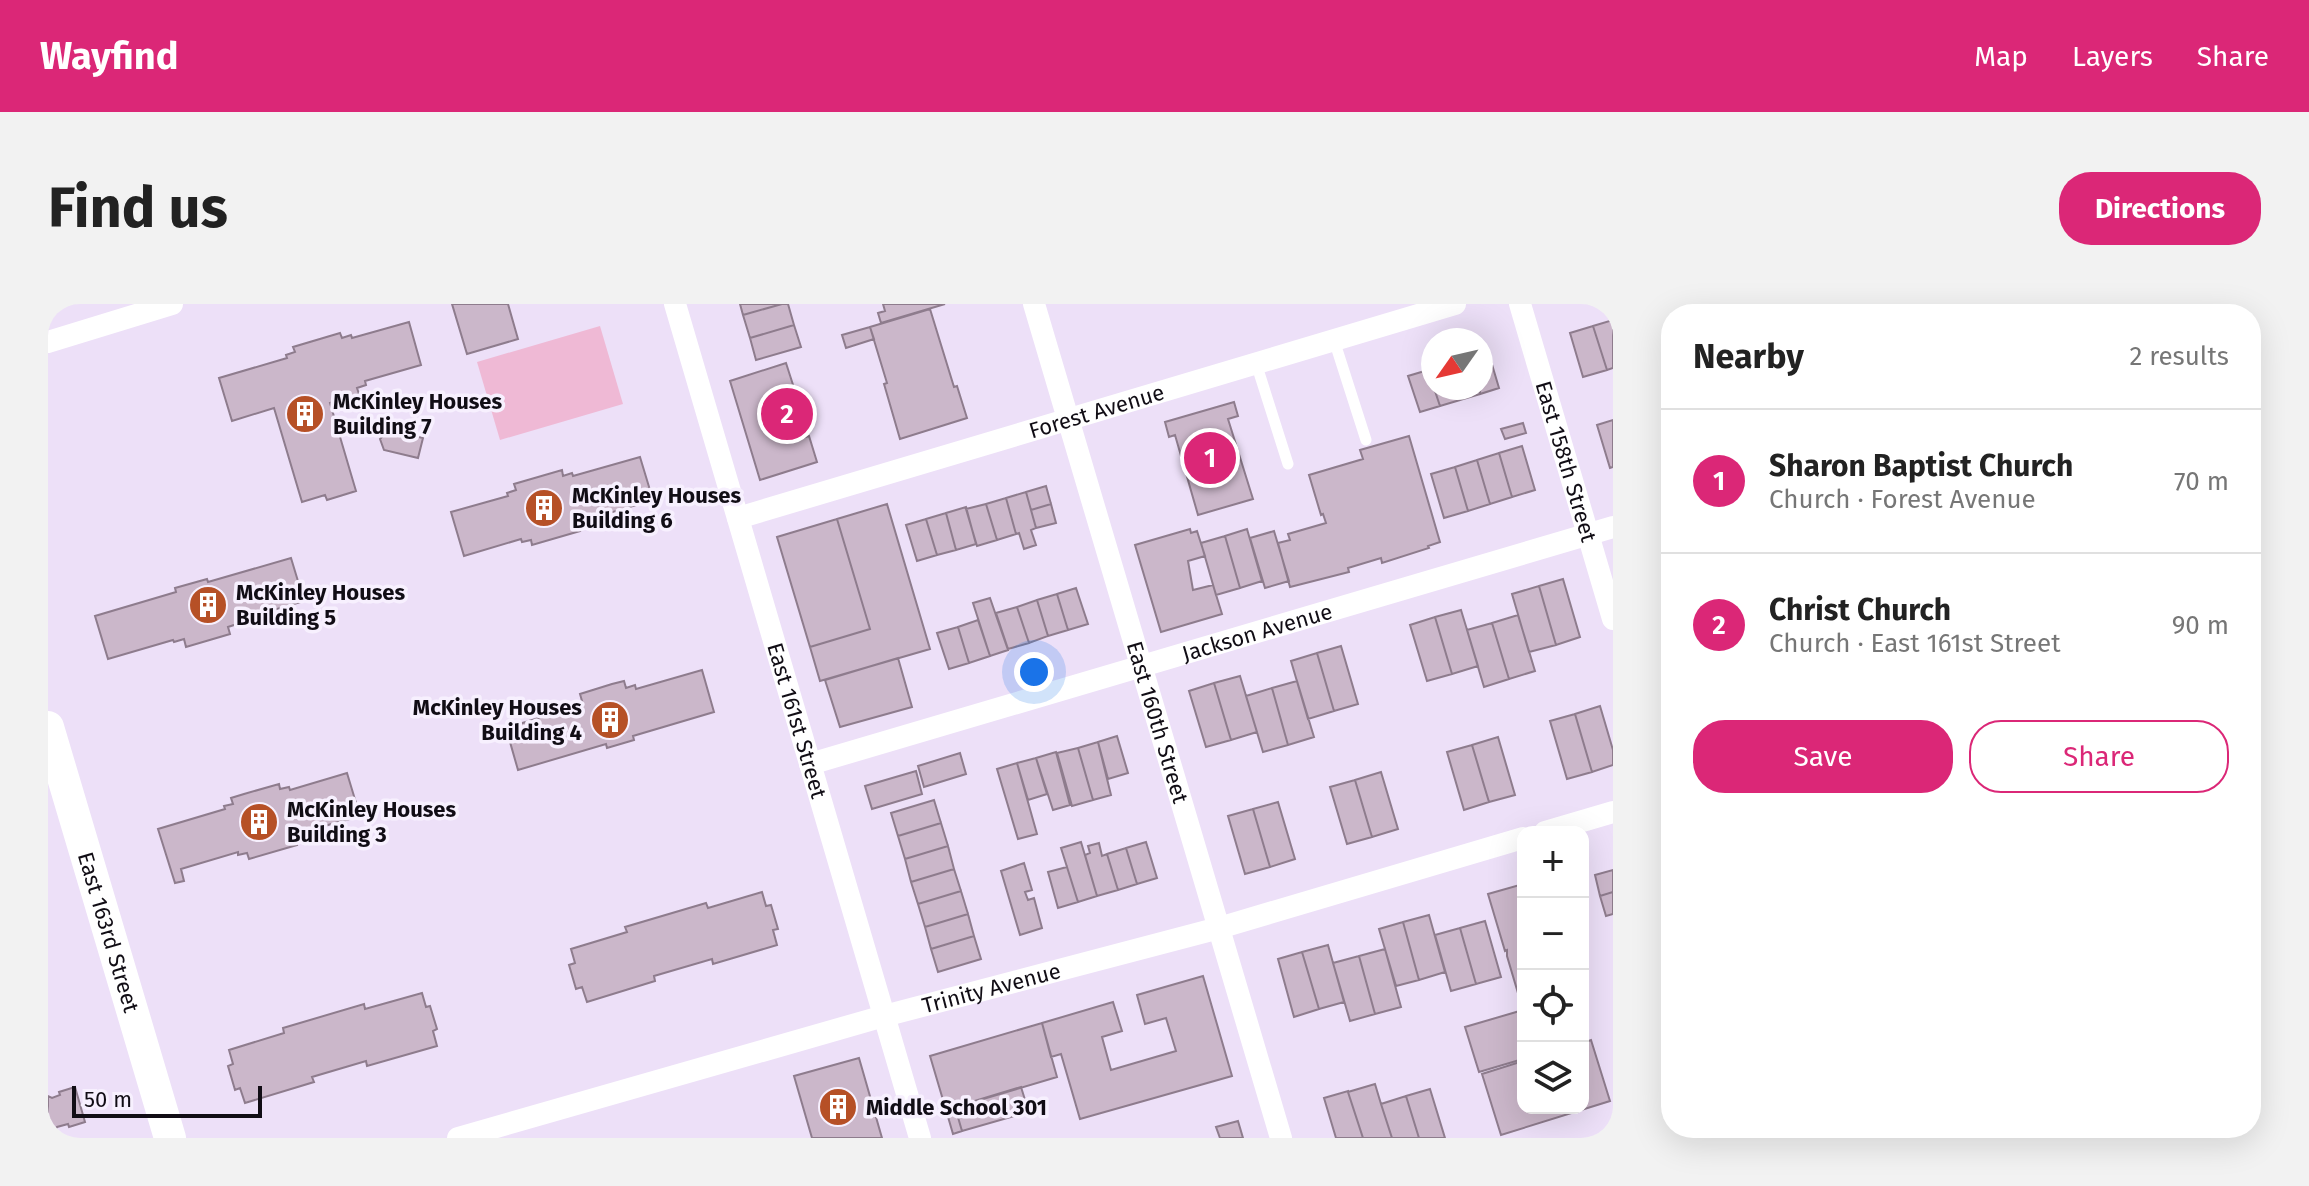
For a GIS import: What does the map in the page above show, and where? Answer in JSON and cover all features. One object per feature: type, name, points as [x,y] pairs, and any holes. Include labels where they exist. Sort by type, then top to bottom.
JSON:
[{"type":"main road","name":"East 163rd Street","points":[[48,727],[170,1138]]},
{"type":"street","points":[[48,342],[172,304]]},
{"type":"street","name":"East 161st Street","points":[[675,304],[920,1138]]},
{"type":"street","name":"East 160th Street","points":[[1034,304],[1281,1138]]},
{"type":"street","name":"Forest Avenue","points":[[738,518],[1455,304]]},
{"type":"street","name":"East 158th Street","points":[[1520,304],[1613,619]]},
{"type":"street","name":"Jackson Avenue","points":[[810,764],[1613,527]]},
{"type":"street","points":[[1565,826],[1613,812]]},
{"type":"street","name":"Trinity Avenue","points":[[458,1138],[884,1016],[1219,928],[1517,840]]},
{"type":"lane","points":[[1334,340],[1366,440]]},
{"type":"lane","points":[[1256,363],[1288,464]]},
{"type":"shaded area","points":[[600,326],[623,404],[500,440],[477,362]]},
{"type":"building","points":[[452,304],[508,304],[518,339],[467,354]]},
{"type":"building","points":[[740,304],[782,304],[743,315]]},
{"type":"building","points":[[788,304],[794,325],[750,338],[743,315]]},
{"type":"building","points":[[883,304],[945,304],[881,323],[878,313],[885,311]]},
{"type":"building","points":[[930,309],[967,418],[900,439],[870,327]]},
{"type":"building","points":[[1613,320],[1613,368],[1607,370],[1593,326]]},
{"type":"building","name":"McKinley Houses Building 7","points":[[409,322],[421,365],[365,381],[366,385],[357,388],[359,394],[330,403],[356,491],[327,500],[325,495],[302,502],[274,408],[232,421],[219,378],[287,358],[286,355],[295,352],[293,347],[340,333],[342,338],[351,335],[352,338]]},
{"type":"building","points":[[794,325],[801,347],[756,360],[750,338]]},
{"type":"building","points":[[1593,326],[1607,370],[1583,377],[1570,333]]},
{"type":"building","points":[[870,327],[874,339],[846,348],[842,335]]},
{"type":"building","points":[[786,363],[795,391],[774,397],[776,404],[784,402],[794,433],[786,435],[788,442],[809,436],[817,462],[760,480],[730,381]]},
{"type":"building","points":[[1493,368],[1499,388],[1493,390]]},
{"type":"building","points":[[1421,372],[1421,400],[1438,400],[1440,406],[1420,412],[1408,376]]},
{"type":"building","points":[[1438,400],[1460,400],[1440,406]]},
{"type":"building","points":[[1234,402],[1238,416],[1228,419],[1253,499],[1198,515],[1175,435],[1169,437],[1165,422]]},
{"type":"building","points":[[1613,420],[1613,467],[1610,468],[1597,425]]},
{"type":"building","points":[[1523,423],[1526,433],[1505,439],[1501,429]]},
{"type":"building","points":[[388,430],[423,438],[418,458],[384,450],[380,439]]},
{"type":"building","points":[[1409,436],[1440,542],[1382,563],[1381,558],[1348,568],[1349,572],[1290,587],[1278,543],[1290,540],[1288,534],[1326,523],[1309,475],[1363,459],[1360,450]]},
{"type":"building","points":[[1522,446],[1535,490],[1512,497],[1499,453]]},
{"type":"building","points":[[1499,453],[1512,497],[1490,504],[1477,460]]},
{"type":"building","name":"McKinley Houses Building 6","points":[[640,457],[653,500],[586,520],[587,523],[578,525],[580,531],[532,545],[531,540],[522,542],[521,539],[464,556],[451,512],[508,496],[507,493],[516,490],[514,484],[562,470],[563,476],[572,473],[573,476]]},
{"type":"building","points":[[1477,460],[1490,504],[1468,511],[1455,467]]},
{"type":"building","points":[[1455,467],[1468,511],[1444,518],[1431,474]]},
{"type":"building","points":[[1046,486],[1051,504],[1031,510],[1026,492]]},
{"type":"building","points":[[1026,492],[1036,528],[1031,530],[1036,545],[1024,549],[1019,533],[1016,534],[1006,498]]},
{"type":"building","points":[[1006,498],[1016,534],[997,540],[986,504]]},
{"type":"building","points":[[887,504],[930,649],[820,681],[810,647],[870,629],[837,519]]},
{"type":"building","points":[[986,504],[997,540],[977,546],[966,509]]},
{"type":"building","points":[[1051,504],[1056,523],[1036,528],[1031,510]]},
{"type":"building","points":[[966,507],[976,544],[956,550],[946,513]]},
{"type":"building","points":[[946,513],[956,550],[937,555],[926,519]]},
{"type":"building","points":[[837,519],[870,629],[810,647],[777,537]]},
{"type":"building","points":[[926,519],[937,555],[917,561],[906,525]]},
{"type":"building","points":[[1190,529],[1191,533],[1197,531],[1205,556],[1188,561],[1193,590],[1213,585],[1222,614],[1161,632],[1135,545]]},
{"type":"building","points":[[1247,529],[1262,581],[1240,588],[1225,536]]},
{"type":"building","points":[[1274,531],[1289,581],[1265,588],[1250,538]]},
{"type":"building","points":[[1225,536],[1240,588],[1216,595],[1201,543]]},
{"type":"building","name":"McKinley Houses Building 5","points":[[291,558],[304,601],[236,621],[237,624],[228,627],[230,634],[186,647],[184,639],[173,640],[108,659],[95,616],[176,592],[175,588],[207,579],[208,582]]},
{"type":"building","points":[[1563,579],[1580,637],[1556,645],[1539,586]]},
{"type":"building","points":[[1539,586],[1556,645],[1529,652],[1512,594]]},
{"type":"building","points":[[1076,588],[1088,624],[1068,630],[1057,594]]},
{"type":"building","points":[[1057,594],[1068,630],[1048,636],[1037,600]]},
{"type":"building","points":[[990,598],[1008,650],[990,656],[973,603]]},
{"type":"building","points":[[1037,600],[1048,636],[1029,643],[1017,607]]},
{"type":"building","points":[[1017,607],[1029,643],[1008,649],[996,613]]},
{"type":"building","points":[[1461,610],[1478,666],[1452,674],[1435,617]]},
{"type":"building","points":[[1518,615],[1535,671],[1509,679],[1492,623]]},
{"type":"building","points":[[1435,617],[1452,674],[1427,681],[1410,625]]},
{"type":"building","points":[[978,620],[990,656],[969,663],[958,627]]},
{"type":"building","points":[[1492,623],[1509,679],[1484,687],[1467,630]]},
{"type":"building","points":[[958,627],[969,663],[949,669],[937,633]]},
{"type":"building","points":[[1341,646],[1358,704],[1334,711],[1317,653]]},
{"type":"building","points":[[1317,653],[1334,711],[1308,719],[1291,661]]},
{"type":"building","points":[[898,658],[912,707],[840,727],[825,680]]},
{"type":"building","name":"McKinley Houses Building 4","points":[[702,670],[714,712],[633,736],[634,740],[607,748],[606,744],[518,770],[506,728],[575,707],[574,703],[582,701],[580,694],[612,684],[624,681],[626,688],[635,685],[636,689]]},
{"type":"building","points":[[1240,676],[1257,732],[1231,740],[1214,683]]},
{"type":"building","points":[[1297,681],[1314,737],[1288,745],[1272,688]]},
{"type":"building","points":[[1214,683],[1231,740],[1206,747],[1189,691]]},
{"type":"building","points":[[1272,688],[1288,745],[1263,752],[1246,696]]},
{"type":"building","points":[[1600,706],[1613,750],[1613,765],[1592,772],[1575,714]]},
{"type":"building","points":[[1575,714],[1592,772],[1567,779],[1550,721]]},
{"type":"building","points":[[1117,736],[1128,773],[1108,779],[1098,742]]},
{"type":"building","points":[[1498,737],[1515,795],[1489,802],[1472,745]]},
{"type":"building","points":[[1098,742],[1111,795],[1093,800],[1078,748]]},
{"type":"building","points":[[1472,745],[1489,802],[1464,810],[1447,752]]},
{"type":"building","points":[[1078,748],[1093,800],[1072,806],[1057,753]]},
{"type":"building","points":[[1056,752],[1070,805],[1053,810],[1036,758]]},
{"type":"building","points":[[960,753],[966,774],[924,787],[918,766]]},
{"type":"building","points":[[1036,758],[1047,794],[1028,800],[1017,763]]},
{"type":"building","points":[[1017,763],[1037,834],[1018,839],[997,769]]},
{"type":"building","points":[[916,771],[922,794],[872,809],[865,786]]},
{"type":"building","points":[[1381,772],[1398,829],[1372,837],[1355,780]]},
{"type":"building","name":"McKinley Houses Building 3","points":[[347,773],[360,816],[303,832],[304,836],[295,838],[297,845],[249,859],[247,853],[238,855],[238,852],[181,869],[184,881],[175,883],[158,829],[225,809],[224,806],[233,804],[231,798],[244,794],[279,784],[280,789],[289,787],[290,790]]},
{"type":"building","points":[[1355,780],[1372,837],[1347,844],[1330,787]]},
{"type":"building","points":[[934,800],[941,823],[898,836],[891,813]]},
{"type":"building","points":[[1278,802],[1295,859],[1270,867],[1253,809]]},
{"type":"building","points":[[1253,809],[1270,867],[1245,874],[1228,816]]},
{"type":"building","points":[[941,823],[948,846],[905,859],[898,836]]},
{"type":"building","points":[[1081,842],[1097,896],[1078,902],[1061,848]]},
{"type":"building","points":[[1146,842],[1157,878],[1137,884],[1126,848]]},
{"type":"building","points":[[1099,843],[1102,856],[1107,854],[1118,890],[1097,896],[1085,855],[1090,853],[1088,846]]},
{"type":"building","points":[[948,846],[954,869],[911,882],[905,859]]},
{"type":"building","points":[[1126,848],[1137,884],[1118,890],[1107,854]]},
{"type":"building","points":[[1024,863],[1032,890],[1025,892],[1028,900],[1034,898],[1042,928],[1020,935],[1001,871]]},
{"type":"building","points":[[1067,867],[1078,902],[1058,908],[1048,872]]},
{"type":"building","points":[[954,869],[961,891],[918,904],[911,882]]},
{"type":"building","points":[[1613,870],[1613,892],[1600,896],[1595,875]]},
{"type":"building","points":[[1517,886],[1517,990],[1507,950],[1488,894]]},
{"type":"building","points":[[961,891],[968,914],[925,927],[918,904]]},
{"type":"building","points":[[762,892],[766,906],[771,905],[778,929],[773,930],[777,945],[713,964],[712,959],[654,976],[655,981],[587,1002],[582,987],[576,989],[569,965],[575,963],[571,949],[627,932],[625,927],[706,903],[708,908]]},
{"type":"building","points":[[1613,892],[1613,914],[1606,916],[1600,896]]},
{"type":"building","points":[[968,914],[974,936],[931,949],[925,927]]},
{"type":"building","points":[[1429,915],[1445,972],[1419,980],[1403,922]]},
{"type":"building","points":[[1485,921],[1501,977],[1476,984],[1460,928]]},
{"type":"building","points":[[1403,922],[1419,980],[1396,986],[1379,929]]},
{"type":"building","points":[[1460,928],[1476,984],[1451,991],[1435,935]]},
{"type":"building","points":[[974,936],[981,959],[938,972],[931,949]]},
{"type":"building","points":[[1328,945],[1344,1002],[1319,1009],[1302,952]]},
{"type":"building","points":[[1385,949],[1401,1007],[1375,1014],[1359,956]]},
{"type":"building","points":[[1302,952],[1319,1009],[1294,1017],[1278,959]]},
{"type":"building","points":[[1359,956],[1375,1014],[1350,1021],[1333,963]]},
{"type":"building","points":[[1203,976],[1232,1076],[1080,1119],[1061,1054],[1051,1057],[1042,1023],[1113,1002],[1122,1031],[1102,1037],[1111,1070],[1176,1051],[1166,1018],[1145,1024],[1137,995]]},
{"type":"building","points":[[422,993],[437,1029],[433,1031],[437,1046],[367,1066],[366,1061],[312,1077],[314,1082],[245,1103],[240,1088],[235,1090],[228,1066],[233,1064],[229,1050],[284,1033],[283,1028],[364,1004],[365,1009]]},
{"type":"building","points":[[1517,1012],[1517,1061],[1479,1072],[1465,1027]]},
{"type":"building","points":[[1042,1023],[1057,1077],[946,1110],[930,1056]]},
{"type":"building","points":[[1589,1042],[1610,1101],[1589,1108]]},
{"type":"building","name":"Middle School 301","points":[[859,1058],[882,1138],[812,1138],[794,1076]]},
{"type":"building","points":[[1517,1063],[1517,1114],[1568,1114],[1501,1135],[1482,1074]]},
{"type":"building","points":[[1375,1084],[1392,1138],[1363,1138],[1348,1092]]},
{"type":"building","points":[[75,1087],[85,1122],[57,1127],[48,1138],[48,1096],[52,1098]]},
{"type":"building","points":[[1021,1087],[1026,1103],[1015,1106],[1018,1115],[962,1131],[955,1107]]},
{"type":"building","points":[[1430,1089],[1445,1138],[1419,1138],[1406,1096]]},
{"type":"building","points":[[1348,1091],[1363,1138],[1336,1138],[1324,1098]]},
{"type":"building","points":[[1406,1096],[1419,1138],[1392,1138],[1381,1104]]},
{"type":"building","points":[[955,1107],[962,1131],[953,1134],[946,1110]]},
{"type":"building","points":[[1238,1121],[1243,1138],[1220,1138],[1216,1127]]},
{"type":"place","name":"McKinley Houses Building 7","points":[[305,414]]},
{"type":"place","name":"Christ Church","points":[[787,414]]},
{"type":"place","name":"Sharon Baptist Church","points":[[1210,458]]},
{"type":"place","name":"McKinley Houses Building 6","points":[[544,508]]},
{"type":"place","name":"McKinley Houses Building 5","points":[[208,605]]},
{"type":"place","name":"McKinley Houses Building 4","points":[[610,720]]},
{"type":"place","name":"McKinley Houses Building 3","points":[[259,822]]},
{"type":"place","name":"Middle School 301","points":[[838,1107]]}]
